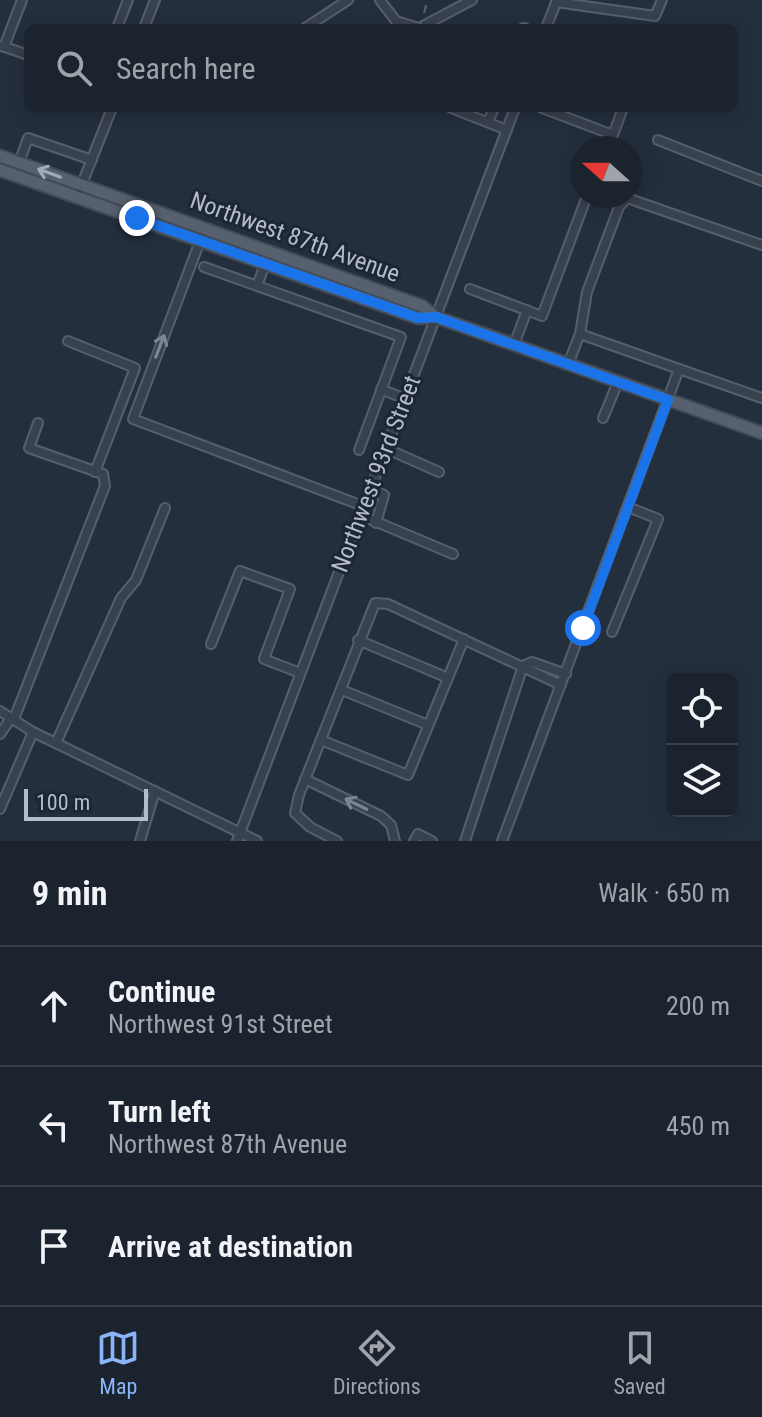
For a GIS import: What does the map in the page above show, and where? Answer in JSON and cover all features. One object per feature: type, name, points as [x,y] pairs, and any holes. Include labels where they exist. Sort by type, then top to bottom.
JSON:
[{"type":"main road","name":"Northwest 87th Avenue","points":[[0,156],[422,306],[436,317],[762,433]]},
{"type":"main road","name":"Northwest 87th Avenue","points":[[0,170],[418,318],[436,317]]},
{"type":"street","points":[[22,0],[2,46],[24,54]]},
{"type":"street","points":[[119,24],[128,0]]},
{"type":"street","points":[[146,24],[155,0]]},
{"type":"street","points":[[311,24],[348,0]]},
{"type":"street","points":[[380,0],[396,21],[406,24]]},
{"type":"street","points":[[427,24],[472,0]]},
{"type":"street","points":[[548,24],[557,1],[655,16],[662,0]]},
{"type":"street","points":[[77,197],[110,112]]},
{"type":"street","points":[[463,112],[507,130]]},
{"type":"street","points":[[488,122],[492,112]]},
{"type":"street","name":"Northwest 93rd Street","points":[[239,837],[514,112]]},
{"type":"street","points":[[552,112],[613,135],[622,112]]},
{"type":"street","points":[[19,163],[28,138],[92,160]]},
{"type":"street","points":[[658,140],[762,181]]},
{"type":"street","points":[[568,364],[580,334],[591,280],[619,207],[627,198],[762,245]]},
{"type":"street","points":[[470,289],[542,316],[582,208]]},
{"type":"street","points":[[200,241],[133,419],[362,510],[376,523],[453,554]]},
{"type":"street","points":[[257,286],[265,264]]},
{"type":"street","points":[[204,267],[401,337],[359,450]]},
{"type":"street","points":[[514,345],[527,310]]},
{"type":"street","points":[[580,334],[762,398]]},
{"type":"street","points":[[68,341],[135,368],[95,472]]},
{"type":"street","points":[[502,841],[679,369]]},
{"type":"street","points":[[603,418],[618,382]]},
{"type":"street","points":[[381,389],[405,399]]},
{"type":"street","points":[[0,734],[13,718],[105,486],[103,474],[29,448],[38,423]]},
{"type":"street","points":[[385,448],[439,472]]},
{"type":"street","points":[[370,488],[384,495],[376,523]]},
{"type":"street","points":[[612,632],[658,519],[628,507]]},
{"type":"street","points":[[56,743],[121,598],[136,580],[165,508]]},
{"type":"street","points":[[211,644],[240,571],[290,589],[264,659],[300,673]]},
{"type":"street","points":[[337,841],[310,827],[295,813],[305,779],[375,603],[388,604],[523,666],[529,673],[561,685]]},
{"type":"street","points":[[321,740],[408,775],[464,639]]},
{"type":"street","points":[[358,640],[448,678]]},
{"type":"street","points":[[465,841],[523,666],[532,662],[566,674]]},
{"type":"street","points":[[342,690],[428,725]]},
{"type":"street","points":[[0,711],[33,732],[155,791],[239,837],[257,841]]},
{"type":"street","points":[[0,809],[33,732]]},
{"type":"street","points":[[305,779],[381,816],[391,825],[395,841]]},
{"type":"street","points":[[140,841],[155,791]]},
{"type":"street","points":[[414,841],[418,834],[432,841]]},
{"type":"railway","points":[[420,24],[428,0]]},
{"type":"route","points":[[137,218],[418,318],[436,317],[668,400],[583,628]]}]
